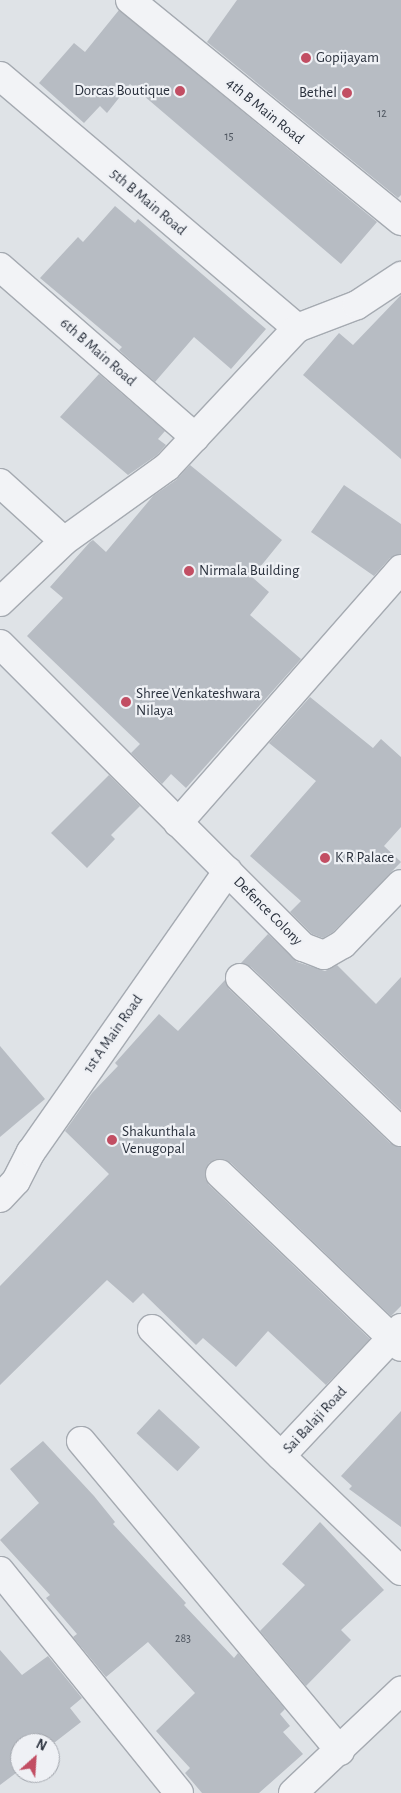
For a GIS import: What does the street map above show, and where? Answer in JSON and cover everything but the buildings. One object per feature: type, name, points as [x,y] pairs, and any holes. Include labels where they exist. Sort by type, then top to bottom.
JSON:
[{"type":"street","name":"4th B Main Road","points":[[130,0],[401,221]]},
{"type":"street","name":"5th B Main Road","points":[[0,76],[296,328]]},
{"type":"street","name":"6th B Main Road","points":[[0,266],[195,437]]},
{"type":"street","points":[[0,602],[64,541],[167,467],[296,328],[357,305],[401,276]]},
{"type":"street","points":[[0,483],[64,541]]},
{"type":"street","points":[[178,823],[401,569]]},
{"type":"street","points":[[0,644],[228,871]]},
{"type":"street","name":"Defence Colony","points":[[228,871],[304,947],[324,955],[343,944],[401,884]]},
{"type":"street","name":"1st A Main Road","points":[[5,1181],[31,1152],[228,871]]},
{"type":"street","points":[[240,978],[401,1132]]},
{"type":"street","points":[[220,1174],[398,1338]]},
{"type":"street","points":[[152,1329],[281,1456]]},
{"type":"street","name":"Sai Balaji Road","points":[[398,1338],[281,1456],[401,1572]]},
{"type":"street","points":[[81,1441],[340,1751]]},
{"type":"street","points":[[0,1571],[179,1793]]},
{"type":"street","points":[[293,1793],[401,1692]]},
{"type":"place","name":"Gopijayam","points":[[306,58]]},
{"type":"place","name":"Dorcas Boutique","points":[[180,91]]},
{"type":"place","name":"Bethel","points":[[347,93]]},
{"type":"place","name":"Nirmala Building","points":[[189,571]]},
{"type":"place","name":"Shree Venkateshwara Nilaya","points":[[126,702]]},
{"type":"place","name":"K R Palace","points":[[325,858]]},
{"type":"place","name":"Shakunthala Venugopal","points":[[112,1140]]}]
